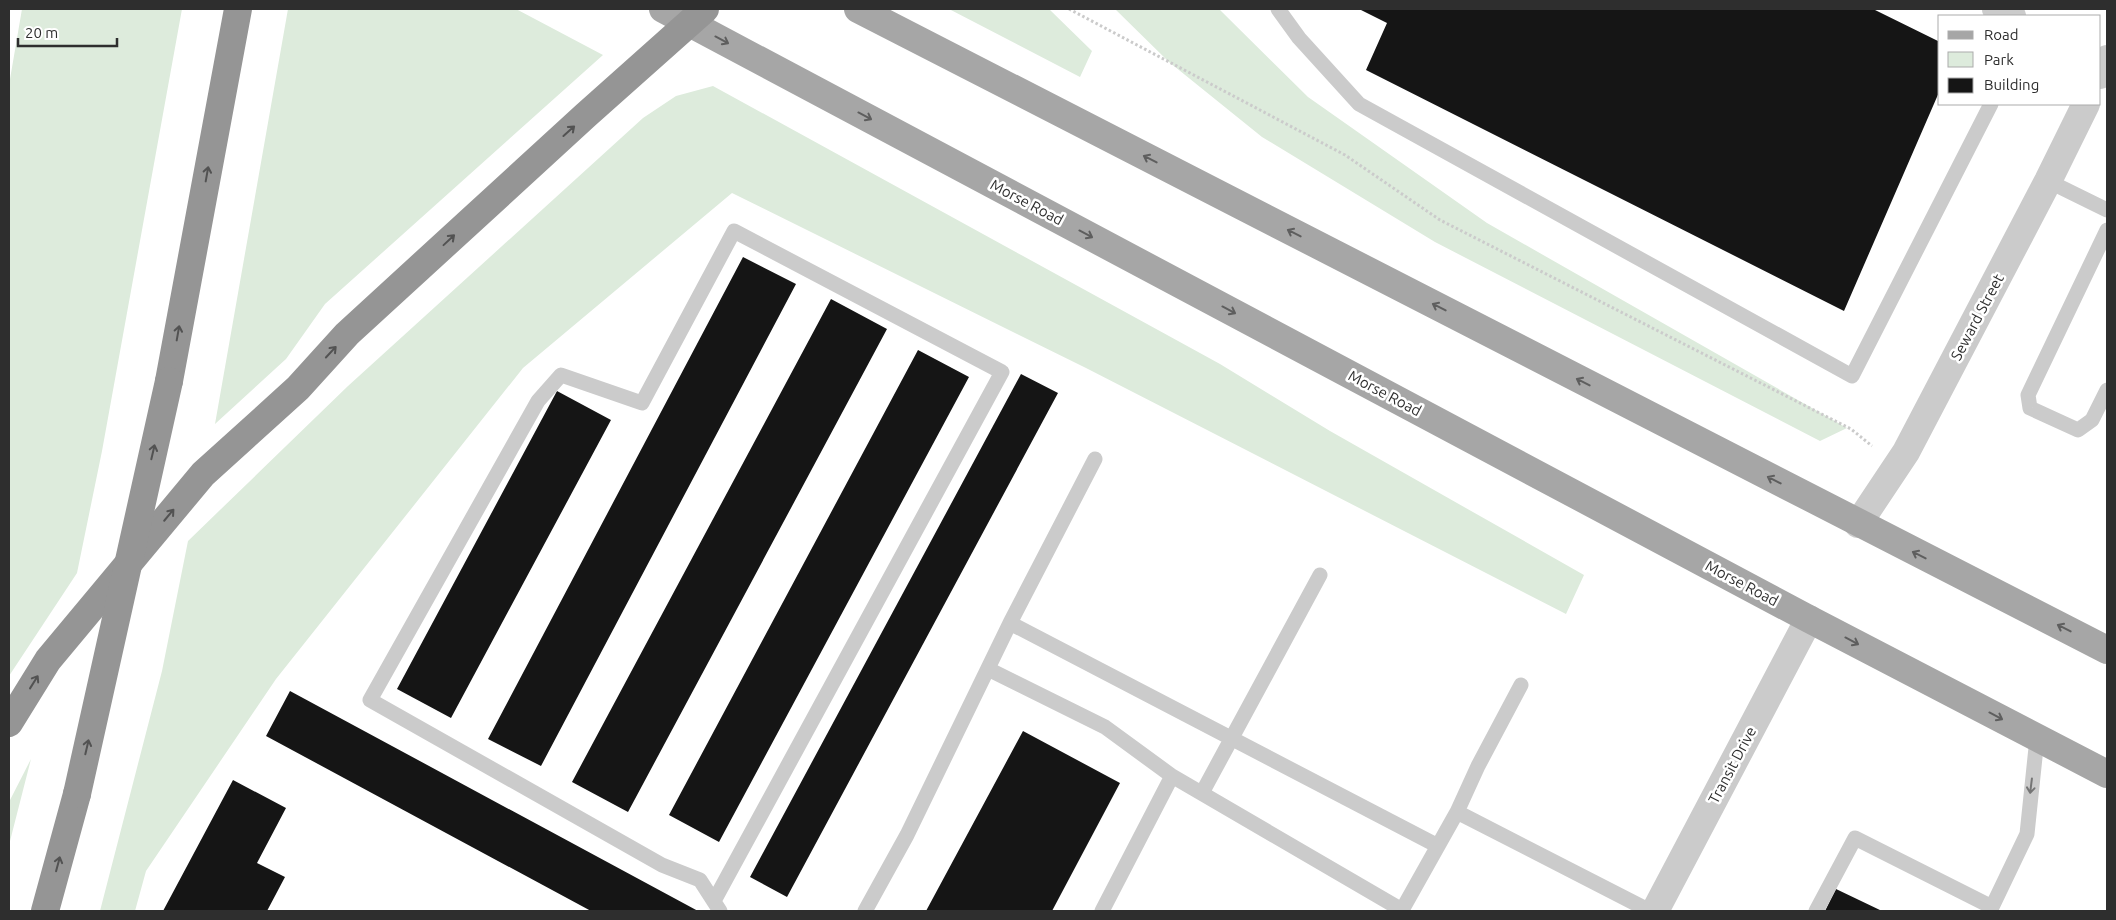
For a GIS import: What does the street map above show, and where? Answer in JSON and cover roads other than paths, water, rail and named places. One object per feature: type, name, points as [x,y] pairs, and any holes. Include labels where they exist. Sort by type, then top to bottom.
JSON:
[{"type":"highway","points":[[45,911],[76,794],[169,381],[238,9]]},
{"type":"highway","points":[[9,723],[48,660],[203,474],[298,388],[354,328],[586,115],[698,16]]},
{"type":"main road","name":"Morse Road","points":[[663,9],[698,16],[1809,619],[2107,774]]},
{"type":"main road","points":[[858,9],[1858,524],[2107,650]]},
{"type":"street","points":[[1996,9],[2010,15]]},
{"type":"street","name":"Seward Street","points":[[1858,524],[1906,452],[2048,181],[2086,105]]},
{"type":"street","name":"Transit Drive","points":[[1655,911],[1809,619]]},
{"type":"lane","points":[[1278,9],[1299,38],[1359,104],[1852,376],[1989,105]]},
{"type":"lane","points":[[2048,181],[2107,210]]},
{"type":"lane","points":[[2107,230],[2028,394],[2030,408],[2078,430],[2092,420],[2107,390]]},
{"type":"lane","points":[[734,231],[1002,372],[717,906],[700,880],[662,865],[370,700],[538,401],[561,375],[642,403],[734,231]]},
{"type":"lane","points":[[865,911],[907,835],[1010,623],[1095,459]]},
{"type":"lane","points":[[1202,793],[1320,575]]},
{"type":"lane","points":[[1010,623],[1438,846]]},
{"type":"lane","points":[[988,669],[1106,726],[1172,776],[1402,910],[1457,812],[1478,766],[1521,684]]},
{"type":"lane","points":[[1816,911],[1855,838],[1992,907],[2028,834],[2037,738]]},
{"type":"lane","points":[[1102,911],[1172,776]]},
{"type":"lane","points":[[1457,812],[1650,911]]}]
